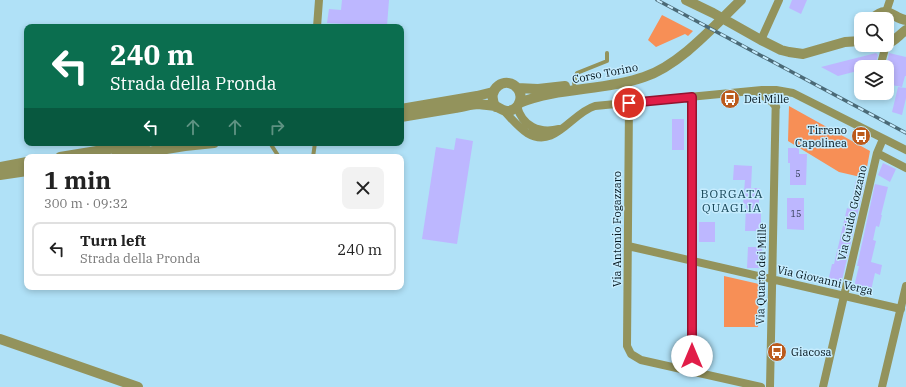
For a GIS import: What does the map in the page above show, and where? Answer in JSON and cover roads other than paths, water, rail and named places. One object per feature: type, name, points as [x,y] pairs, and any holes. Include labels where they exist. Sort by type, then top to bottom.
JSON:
[{"type":"street","points":[[317,24],[319,0]]},
{"type":"street","points":[[686,0],[781,50],[803,54],[845,42],[854,41]]},
{"type":"street","points":[[700,0],[713,13]]},
{"type":"street","points":[[761,40],[779,0]]},
{"type":"street","points":[[886,12],[890,0]]},
{"type":"street","name":"Corso Torino","points":[[404,116],[478,104],[500,109],[513,109],[518,104],[538,96],[643,72],[687,48],[737,1]]},
{"type":"street","points":[[894,42],[904,32],[900,22],[902,19]]},
{"type":"street","points":[[845,42],[854,37]]},
{"type":"street","name":"Corso Torino","points":[[404,108],[493,92],[499,85],[504,83],[514,85],[517,88],[574,88]]},
{"type":"street","points":[[517,88],[520,95],[518,104],[519,112],[528,124],[536,129],[549,130],[563,127]]},
{"type":"street","points":[[493,92],[492,98],[500,109],[523,130],[535,136],[542,137],[559,132],[563,127],[588,108],[595,106],[776,90],[793,93],[906,150]]},
{"type":"street","name":"Via Quarto dei Mille","points":[[770,387],[776,90]]},
{"type":"street","points":[[756,91],[772,102],[776,107]]},
{"type":"street","points":[[692,97],[692,371],[761,387]]},
{"type":"street","name":"Via Antonio Fogazzaro","points":[[629,103],[627,346],[631,354],[641,360],[692,371]]},
{"type":"street","name":"Via Guido Gozzano","points":[[823,387],[877,154],[883,139]]},
{"type":"street","points":[[78,154],[128,146]]},
{"type":"street","points":[[135,154],[185,146]]},
{"type":"street","points":[[877,154],[906,168]]},
{"type":"street","points":[[0,167],[24,163]]},
{"type":"street","points":[[0,175],[24,171]]},
{"type":"street","name":"Via Giovanni Verga","points":[[628,246],[901,308]]},
{"type":"street","points":[[882,387],[906,286]]},
{"type":"street","points":[[0,339],[138,387]]},
{"type":"lane","points":[[574,88],[575,76],[577,73],[607,61],[607,53]]},
{"type":"railway","points":[[657,0],[906,133]]},
{"type":"place","name":"Dei Mille","points":[[730,99]]},
{"type":"place","name":"Tirreno Capolinea","points":[[861,136]]},
{"type":"place","name":"Giacosa","points":[[777,352]]},
{"type":"district","name":"BORGATA QUAGLIA","points":[[732,201]]}]
